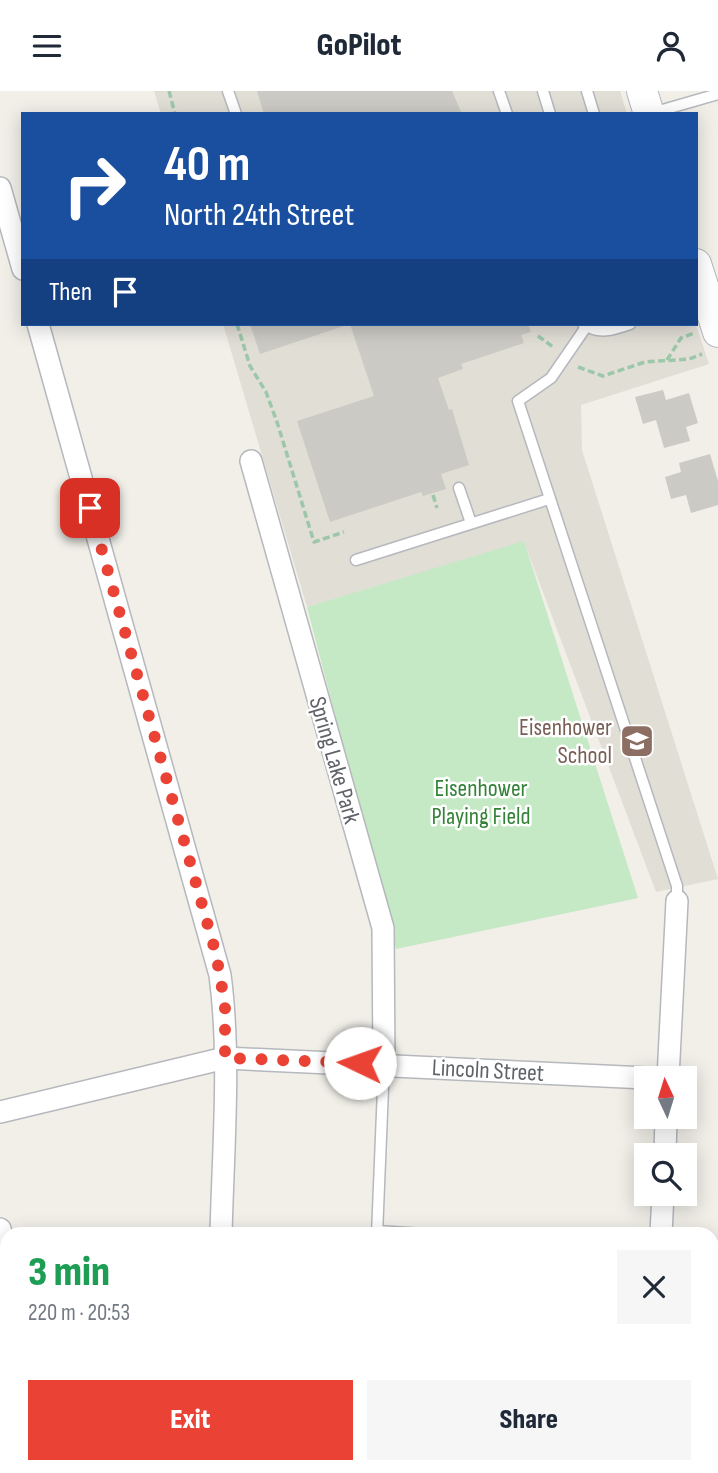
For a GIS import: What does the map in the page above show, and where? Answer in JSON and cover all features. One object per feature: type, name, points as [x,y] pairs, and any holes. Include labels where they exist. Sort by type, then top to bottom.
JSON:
[{"type":"main road","points":[[642,91],[648,112]]},
{"type":"main road","points":[[698,270],[707,299],[705,339]]},
{"type":"street","points":[[0,188],[21,261]]},
{"type":"street","points":[[39,326],[216,954],[225,1005],[220,1227]]},
{"type":"street","name":"Spring Lake Park","points":[[251,461],[383,928],[384,1065]]},
{"type":"street","points":[[669,1066],[677,901]]},
{"type":"street","name":"Lincoln Street","points":[[0,1112],[225,1058],[634,1077]]},
{"type":"street","points":[[662,1227],[663,1206]]},
{"type":"lane","points":[[229,91],[235,112]]},
{"type":"lane","points":[[499,91],[506,112]]},
{"type":"lane","points":[[543,91],[549,112]]},
{"type":"lane","points":[[587,91],[593,112]]},
{"type":"lane","points":[[656,112],[718,94]]},
{"type":"lane","points":[[583,326],[551,378],[518,401],[677,886],[677,901]]},
{"type":"lane","points":[[586,326],[596,331],[624,326]]},
{"type":"lane","points":[[459,488],[471,523]]},
{"type":"lane","points":[[356,560],[549,499]]},
{"type":"lane","points":[[377,1227],[384,1065]]},
{"type":"path","points":[[169,91],[174,112]]},
{"type":"path","points":[[238,326],[250,366],[266,392],[277,422],[314,542],[344,532]]},
{"type":"path","points":[[538,336],[581,369],[603,376],[645,362],[689,359],[705,339]]},
{"type":"path","points":[[667,360],[681,338],[705,339]]},
{"type":"path","points":[[433,495],[437,508]]},
{"type":"shaded area","points":[[154,91],[620,91],[626,112],[160,112]]},
{"type":"shaded area","name":"Eisenhower School","points":[[224,326],[697,326],[709,364],[581,405],[582,450],[718,879],[656,892],[524,542],[307,607]]},
{"type":"green space","name":"Eisenhower Playing Field","points":[[524,541],[638,898],[396,949],[307,607]]},
{"type":"building","points":[[257,91],[452,91],[461,112],[263,112]]},
{"type":"building","points":[[251,326],[344,326],[260,354]]},
{"type":"building","points":[[351,326],[529,326],[531,332],[521,335],[524,343],[461,364],[463,369],[438,378],[449,410],[452,409],[469,465],[441,474],[446,489],[423,496],[421,492],[330,522],[297,421],[374,396]]},
{"type":"building","points":[[663,390],[666,400],[689,393],[698,423],[686,427],[690,441],[664,448],[656,420],[643,424],[635,397]]},
{"type":"building","points":[[710,454],[718,481],[718,505],[691,513],[686,495],[671,499],[665,477],[681,472],[679,463]]},
{"type":"place","name":"Eisenhower School","points":[[637,741]]},
{"type":"route","points":[[90,508],[216,954],[225,1005],[225,1058],[360,1063]]}]
